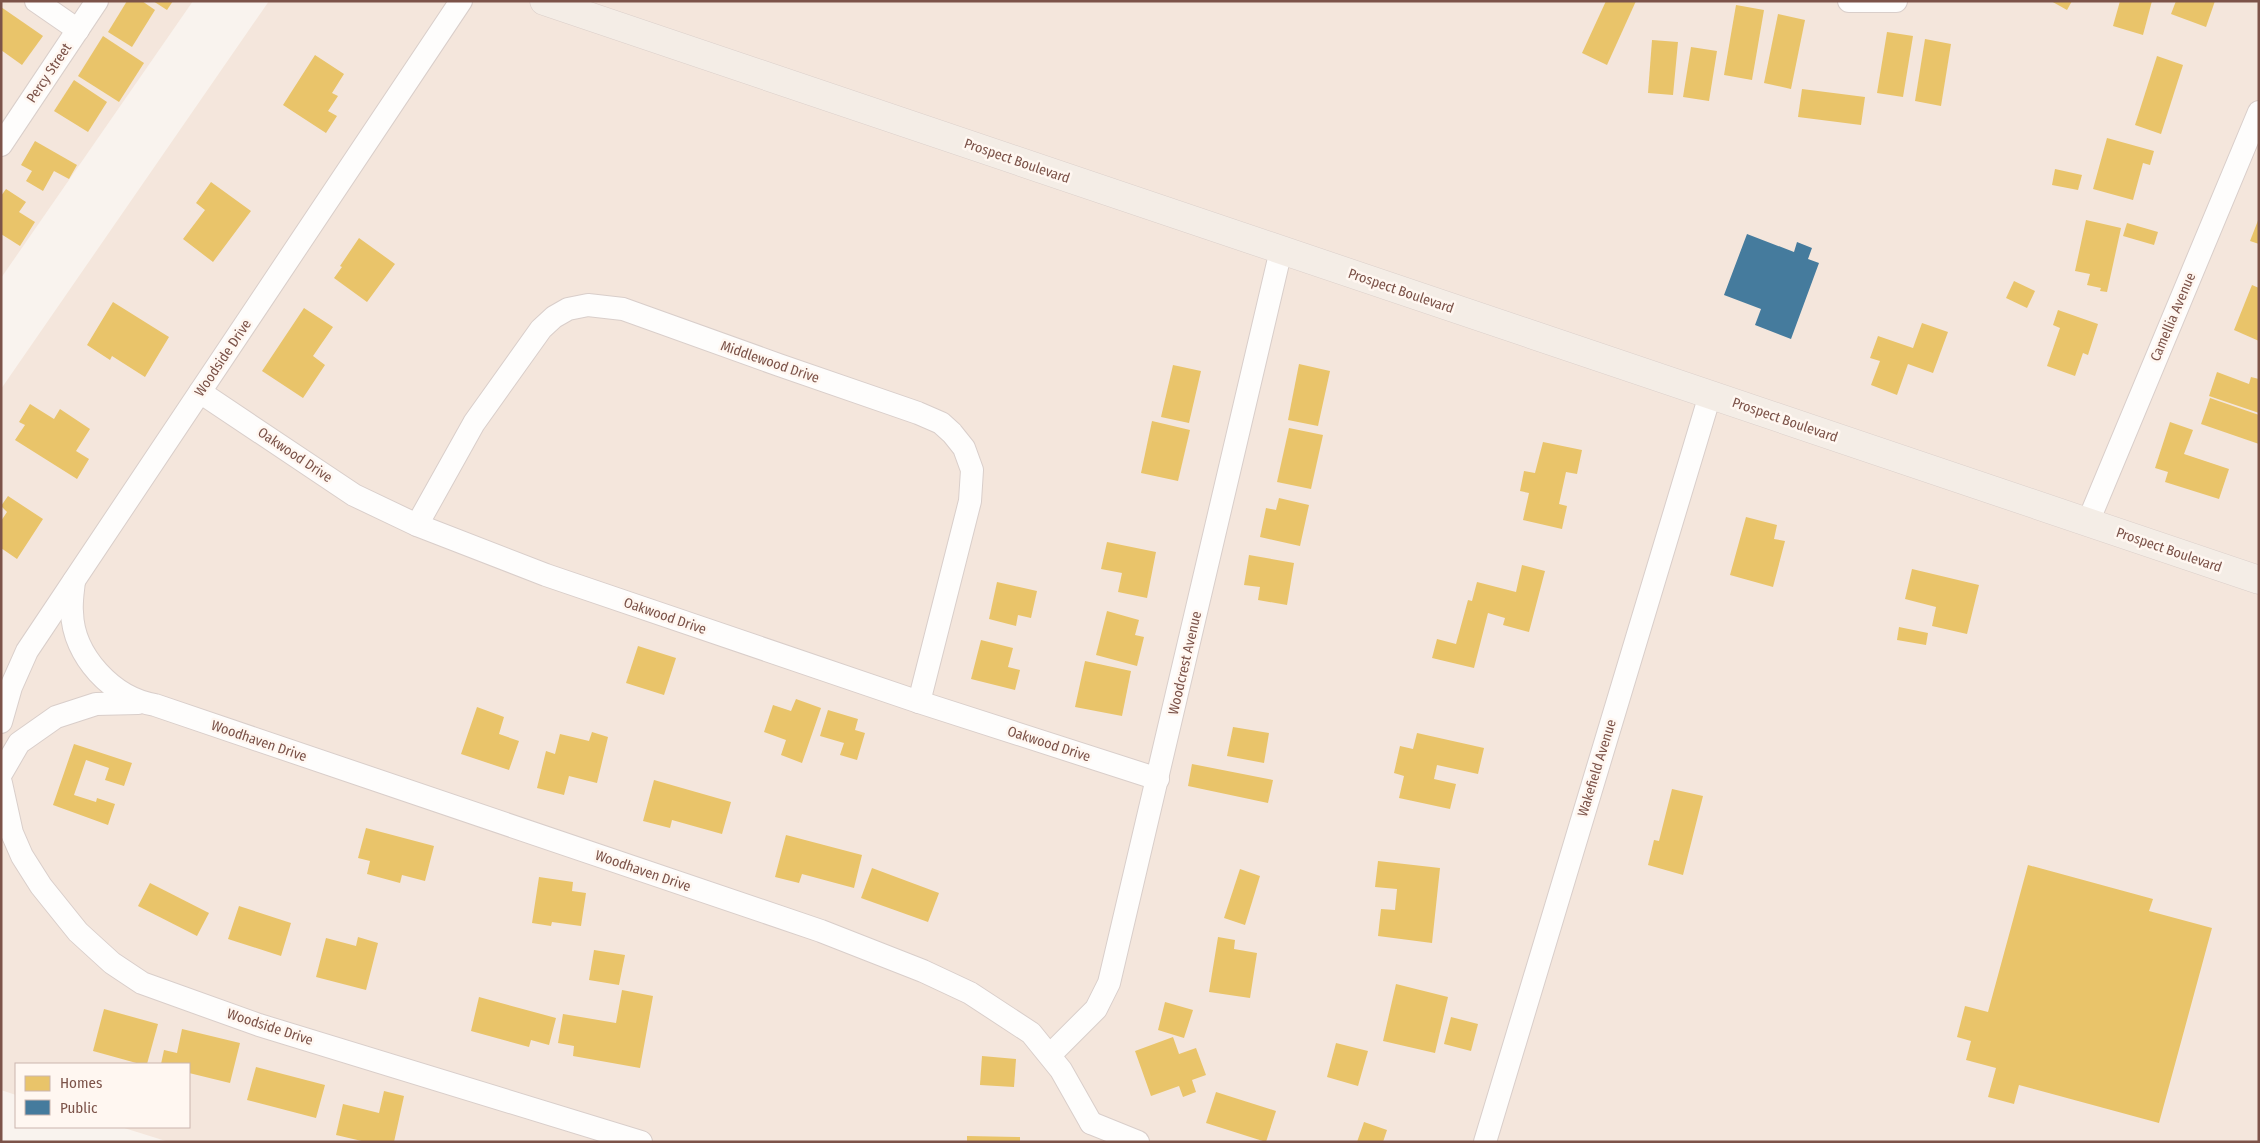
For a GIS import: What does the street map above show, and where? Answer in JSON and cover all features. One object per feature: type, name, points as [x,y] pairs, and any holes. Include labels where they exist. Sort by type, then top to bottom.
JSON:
[{"type":"main road","name":"Prospect Boulevard","points":[[544,1],[2259,580]]},
{"type":"street","points":[[36,1],[78,30]]},
{"type":"street","name":"Percy Street","points":[[1,145],[98,1]]},
{"type":"street","name":"Woodside Drive","points":[[1,722],[11,687],[27,651],[461,1]]},
{"type":"street","points":[[1849,1],[1896,1]]},
{"type":"street","name":"Camellia Avenue","points":[[2088,522],[2259,112]]},
{"type":"street","name":"Woodcrest Avenue","points":[[1050,1055],[1096,1009],[1109,984],[1281,250]]},
{"type":"street","name":"Middlewood Drive","points":[[417,525],[474,423],[540,329],[554,317],[568,310],[588,305],[623,309],[779,366],[918,413],[941,424],[952,433],[964,448],[972,470],[970,502],[919,702]]},
{"type":"street","name":"Oakwood Drive","points":[[200,392],[354,495],[417,525],[546,575],[919,702],[1158,779]]},
{"type":"street","name":"Wakefield Avenue","points":[[1485,1142],[1710,395]]},
{"type":"street","name":"Woodhaven Drive","points":[[74,581],[72,613],[80,647],[104,679],[139,703]]},
{"type":"street","name":"Woodhaven Drive","points":[[1,774],[19,743],[56,717],[96,704],[139,703],[164,709],[830,934],[970,992],[1031,1033],[1061,1070],[1092,1132]]},
{"type":"street","name":"Woodside Drive","points":[[1,783],[7,836],[41,886],[78,932],[112,963],[142,983],[259,1025],[641,1142]]},
{"type":"street","points":[[1092,1132],[1138,1142]]},
{"type":"shaded area","points":[[1,1],[193,1],[1,278]]},
{"type":"shaded area","points":[[269,1],[2259,1],[2259,1142],[169,1142],[124,1128],[190,1128],[190,1063],[15,1063],[15,1095],[1,1090],[1,389]]},
{"type":"building: Homes","points":[[127,1],[142,1],[155,10],[132,47],[108,32]]},
{"type":"building: Homes","points":[[153,1],[173,1],[167,10]]},
{"type":"building: Homes","points":[[1606,1],[1636,1],[1607,65],[1582,53]]},
{"type":"building: Homes","points":[[2051,1],[2072,1],[2067,10]]},
{"type":"building: Homes","points":[[2120,1],[2152,1],[2143,35],[2113,26]]},
{"type":"building: Homes","points":[[2176,1],[2215,1],[2206,27],[2171,14]]},
{"type":"building: Homes","points":[[1736,5],[1764,10],[1752,80],[1724,75]]},
{"type":"building: Homes","points":[[1,7],[43,36],[22,65],[1,50]]},
{"type":"building: Homes","points":[[1778,14],[1805,20],[1791,89],[1764,83]]},
{"type":"building: Homes","points":[[1887,32],[1913,36],[1903,97],[1877,93]]},
{"type":"building: Homes","points":[[103,36],[144,63],[119,102],[78,76]]},
{"type":"building: Homes","points":[[1925,39],[1951,44],[1941,106],[1915,101]]},
{"type":"building: Homes","points":[[1652,40],[1678,42],[1673,95],[1648,93]]},
{"type":"building: Homes","points":[[1691,47],[1717,51],[1709,101],[1683,97]]},
{"type":"building: Homes","points":[[315,55],[344,74],[332,93],[338,96],[328,111],[337,116],[326,133],[283,105]]},
{"type":"building: Homes","points":[[2157,56],[2183,65],[2161,134],[2135,125]]},
{"type":"building: Homes","points":[[74,80],[107,102],[88,132],[54,111]]},
{"type":"building: Homes","points":[[1802,89],[1865,97],[1861,125],[1798,117]]},
{"type":"building: Homes","points":[[2107,138],[2154,151],[2150,165],[2143,163],[2133,200],[2093,189]]},
{"type":"building: Homes","points":[[35,141],[77,165],[69,179],[54,171],[43,191],[26,181],[32,171],[21,165]]},
{"type":"building: Homes","points":[[2055,169],[2082,175],[2078,190],[2052,185]]},
{"type":"building: Homes","points":[[211,182],[251,211],[213,262],[183,239],[205,210],[196,203]]},
{"type":"building: Homes","points":[[6,189],[26,202],[19,212],[35,222],[20,246],[1,234],[1,196]]},
{"type":"building: Homes","points":[[2259,218],[2259,244],[2250,241]]},
{"type":"building: Homes","points":[[2086,220],[2121,228],[2107,292],[2100,291],[2101,288],[2087,285],[2090,274],[2075,271]]},
{"type":"building: Homes","points":[[2127,223],[2158,232],[2154,245],[2123,236]]},
{"type":"building: Homes","points":[[359,238],[395,264],[367,302],[334,278]]},
{"type":"building: Homes","points":[[2014,281],[2035,291],[2027,308],[2006,298]]},
{"type":"building: Homes","points":[[2252,285],[2259,288],[2259,341],[2234,330]]},
{"type":"building: Homes","points":[[113,302],[169,337],[145,377],[112,356],[110,360],[87,345]]},
{"type":"building: Homes","points":[[304,308],[333,327],[313,356],[325,365],[303,398],[262,371]]},
{"type":"building: Homes","points":[[2058,310],[2098,324],[2088,355],[2083,353],[2075,376],[2047,366],[2060,328],[2053,325]]},
{"type":"building: Homes","points":[[1922,323],[1948,332],[1933,373],[1908,364],[1897,395],[1871,385],[1880,361],[1870,358],[1878,336],[1913,348]]},
{"type":"building: Homes","points":[[1299,364],[1330,371],[1318,426],[1288,420]]},
{"type":"building: Homes","points":[[1173,365],[1201,371],[1189,423],[1161,417]]},
{"type":"building: Homes","points":[[2217,372],[2249,384],[2251,377],[2259,379],[2259,413],[2209,396]]},
{"type":"building: Homes","points":[[2210,398],[2259,415],[2259,444],[2201,424]]},
{"type":"building: Homes","points":[[30,404],[54,419],[60,409],[90,429],[76,451],[89,459],[77,479],[15,440],[25,425],[19,422]]},
{"type":"building: Homes","points":[[1152,421],[1190,430],[1178,481],[1141,473]]},
{"type":"building: Homes","points":[[2170,422],[2193,430],[2184,454],[2229,469],[2219,499],[2165,482],[2168,472],[2155,468]]},
{"type":"building: Homes","points":[[1289,428],[1323,435],[1311,489],[1277,482]]},
{"type":"building: Homes","points":[[1543,442],[1582,450],[1577,474],[1566,472],[1559,504],[1567,506],[1562,529],[1523,520],[1529,493],[1520,491],[1524,471],[1535,473]]},
{"type":"building: Homes","points":[[8,496],[43,519],[17,559],[1,548],[1,521],[7,512],[1,506]]},
{"type":"building: Homes","points":[[1279,498],[1309,505],[1300,546],[1260,537],[1266,508],[1276,510]]},
{"type":"building: Homes","points":[[1746,517],[1777,525],[1774,539],[1785,541],[1773,587],[1730,575]]},
{"type":"building: Homes","points":[[1107,542],[1156,552],[1147,598],[1118,592],[1122,573],[1101,569]]},
{"type":"building: Homes","points":[[1249,555],[1294,563],[1287,605],[1258,600],[1260,587],[1244,585]]},
{"type":"building: Homes","points":[[1522,565],[1545,571],[1529,632],[1503,625],[1505,618],[1488,613],[1474,668],[1432,658],[1437,639],[1456,644],[1468,600],[1472,601],[1477,582],[1516,592]]},
{"type":"building: Homes","points":[[1912,569],[1979,585],[1967,634],[1932,626],[1936,607],[1905,599]]},
{"type":"building: Homes","points":[[997,582],[1037,591],[1031,618],[1018,615],[1016,626],[989,619]]},
{"type":"building: Homes","points":[[1107,611],[1139,620],[1135,635],[1144,637],[1137,666],[1096,655]]},
{"type":"building: Homes","points":[[1899,627],[1928,633],[1926,645],[1897,640]]},
{"type":"building: Homes","points":[[981,640],[1013,648],[1008,667],[1020,670],[1015,690],[971,679]]},
{"type":"building: Homes","points":[[638,646],[676,658],[664,695],[626,683]]},
{"type":"building: Homes","points":[[1085,661],[1131,671],[1122,716],[1075,707]]},
{"type":"building: Homes","points":[[796,699],[821,708],[802,763],[781,755],[786,740],[764,732],[773,705],[791,711]]},
{"type":"building: Homes","points":[[477,707],[504,717],[499,734],[519,741],[509,770],[461,754]]},
{"type":"building: Homes","points":[[828,710],[858,719],[855,730],[865,733],[857,760],[840,755],[844,743],[820,736]]},
{"type":"building: Homes","points":[[1233,727],[1269,733],[1264,763],[1227,756]]},
{"type":"building: Homes","points":[[592,732],[608,737],[597,783],[569,776],[564,795],[537,788],[546,751],[555,754],[560,734],[589,741]]},
{"type":"building: Homes","points":[[1417,733],[1484,748],[1478,774],[1437,765],[1434,779],[1456,784],[1450,809],[1399,798],[1404,776],[1394,773],[1400,746],[1413,749]]},
{"type":"building: Homes","points":[[74,744],[132,763],[124,786],[105,780],[109,768],[86,760],[74,795],[96,802],[97,798],[115,804],[108,825],[53,805]]},
{"type":"building: Homes","points":[[1192,764],[1273,780],[1268,803],[1188,786]]},
{"type":"building: Homes","points":[[654,780],[731,802],[722,834],[672,820],[670,828],[643,821]]},
{"type":"building: Homes","points":[[1672,789],[1703,796],[1683,875],[1648,865],[1654,840],[1659,841]]},
{"type":"building: Homes","points":[[366,828],[434,846],[425,881],[402,875],[400,883],[367,874],[370,861],[358,858]]},
{"type":"building: Homes","points":[[786,835],[862,855],[854,888],[802,874],[799,883],[775,877]]},
{"type":"building: Homes","points":[[1378,861],[1440,868],[1432,943],[1378,936],[1381,909],[1395,910],[1397,889],[1375,887]]},
{"type":"building: Homes","points":[[2028,865],[2153,899],[2149,911],[2212,928],[2159,1123],[2019,1085],[2014,1104],[1988,1097],[1996,1068],[1966,1060],[1971,1041],[1957,1037],[1965,1006],[1988,1012]]},
{"type":"building: Homes","points":[[872,868],[939,893],[928,922],[861,898]]},
{"type":"building: Homes","points":[[1240,869],[1260,876],[1245,925],[1224,918]]},
{"type":"building: Homes","points":[[539,877],[573,882],[572,891],[586,893],[581,926],[552,922],[551,926],[532,923]]},
{"type":"building: Homes","points":[[150,883],[209,913],[197,936],[138,906]]},
{"type":"building: Homes","points":[[239,906],[291,923],[281,956],[228,939]]},
{"type":"building: Homes","points":[[358,937],[378,943],[366,990],[316,977],[326,938],[356,946]]},
{"type":"building: Homes","points":[[1218,937],[1235,940],[1234,949],[1257,953],[1250,998],[1209,992]]},
{"type":"building: Homes","points":[[594,950],[625,955],[619,985],[589,980]]},
{"type":"building: Homes","points":[[1396,984],[1448,997],[1435,1053],[1383,1041]]},
{"type":"building: Homes","points":[[622,990],[653,996],[640,1068],[573,1056],[574,1046],[558,1043],[563,1014],[616,1023]]},
{"type":"building: Homes","points":[[479,997],[556,1018],[549,1045],[531,1040],[529,1047],[471,1031]]},
{"type":"building: Homes","points":[[1165,1002],[1193,1010],[1184,1038],[1158,1030]]},
{"type":"building: Homes","points":[[104,1009],[158,1024],[147,1063],[136,1063],[93,1051]]},
{"type":"building: Homes","points":[[1451,1017],[1478,1024],[1471,1051],[1444,1044]]},
{"type":"building: Homes","points":[[182,1029],[240,1043],[230,1083],[190,1073],[190,1063],[161,1063],[164,1050],[177,1053]]},
{"type":"building: Homes","points":[[1173,1037],[1179,1054],[1196,1048],[1206,1075],[1192,1080],[1196,1092],[1183,1097],[1179,1086],[1151,1096],[1135,1051]]},
{"type":"building: Homes","points":[[1336,1043],[1368,1051],[1358,1086],[1327,1077]]},
{"type":"building: Homes","points":[[982,1056],[1016,1059],[1014,1087],[980,1085]]},
{"type":"building: Homes","points":[[256,1067],[325,1085],[316,1118],[247,1100]]},
{"type":"building: Homes","points":[[384,1091],[404,1096],[394,1142],[366,1142],[336,1135],[343,1104],[379,1113]]},
{"type":"building: Homes","points":[[1216,1092],[1276,1111],[1266,1142],[1206,1123]]},
{"type":"building: Homes","points":[[1364,1122],[1387,1130],[1383,1142],[1357,1142]]},
{"type":"building: Homes","points":[[967,1136],[1020,1137],[1020,1142],[967,1142]]},
{"type":"building: Public","points":[[1747,234],[1794,252],[1797,242],[1812,248],[1808,259],[1819,263],[1791,339],[1755,325],[1761,309],[1724,295]]}]
